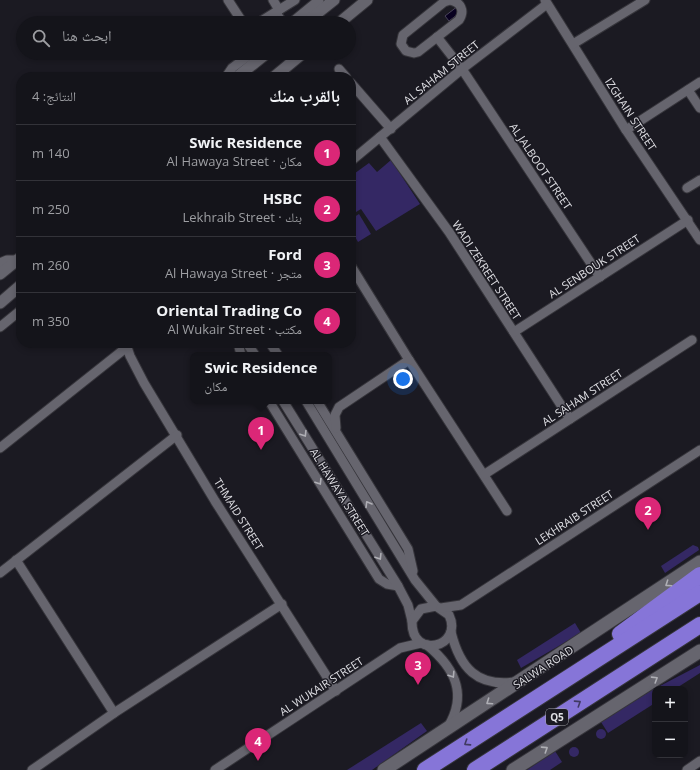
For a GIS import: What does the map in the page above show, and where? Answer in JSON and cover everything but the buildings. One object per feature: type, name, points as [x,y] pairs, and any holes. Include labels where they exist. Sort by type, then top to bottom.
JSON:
[{"type":"highway","points":[[570,676],[631,624],[700,575]]},
{"type":"highway","name":"SALWA ROAD","points":[[425,770],[700,592]]},
{"type":"highway","name":"Q5","points":[[475,770],[700,625]]},
{"type":"highway","points":[[638,664],[700,634]]},
{"type":"main road","name":"SALWA ROAD","points":[[384,770],[700,562]]},
{"type":"main road","points":[[513,770],[700,651]]},
{"type":"street","points":[[228,0],[238,16]]},
{"type":"street","points":[[272,0],[284,16]]},
{"type":"street","points":[[269,16],[295,0]]},
{"type":"street","points":[[298,16],[319,0]]},
{"type":"street","points":[[314,16],[334,0]]},
{"type":"street","points":[[348,16],[367,0]]},
{"type":"street","points":[[450,0],[457,2],[462,11],[461,18],[437,38],[418,52],[414,53],[406,51],[401,44],[403,35],[406,32],[444,2],[450,0]]},
{"type":"street","points":[[573,44],[645,0]]},
{"type":"street","name":"IZGHAIN STREET","points":[[546,2],[626,130],[688,220],[700,240]]},
{"type":"street","name":"AL SAHAM STREET","points":[[356,157],[546,2]]},
{"type":"street","name":"AL JALBOOT STREET","points":[[437,38],[462,69],[600,277]]},
{"type":"street","points":[[229,72],[243,60]]},
{"type":"street","points":[[243,72],[258,60]]},
{"type":"street","points":[[281,72],[295,60]]},
{"type":"street","points":[[338,69],[341,72]]},
{"type":"street","points":[[626,130],[700,82]]},
{"type":"street","points":[[688,90],[700,108]]},
{"type":"street","points":[[356,96],[391,128]]},
{"type":"street","name":"WADI ZEKREET STREET","points":[[380,137],[449,232],[570,419]]},
{"type":"street","points":[[687,188],[700,180]]},
{"type":"street","name":"AL SENBOUK STREET","points":[[514,332],[688,220]]},
{"type":"street","points":[[0,263],[16,258]]},
{"type":"street","points":[[0,274],[16,261]]},
{"type":"street","points":[[356,274],[409,360],[507,511]]},
{"type":"street","points":[[0,303],[16,290]]},
{"type":"street","points":[[0,327],[16,314]]},
{"type":"street","name":"AL SAHAM STREET","points":[[484,474],[692,340]]},
{"type":"street","name":"THMAID STREET","points":[[0,448],[124,348]]},
{"type":"street","name":"THMAID STREET","points":[[129,348],[130,356],[144,383],[177,435],[215,501],[336,691]]},
{"type":"street","points":[[337,431],[334,423],[335,415],[339,407],[409,360]]},
{"type":"street","name":"AL HAWAYA STREET","points":[[271,404],[379,579],[387,584],[398,586]]},
{"type":"street","name":"AL HAWAYA STREET","points":[[285,404],[398,586],[408,605],[412,625]]},
{"type":"street","name":"AL HAWAYA STREET","points":[[308,404],[415,580],[438,607]]},
{"type":"street","name":"AL HAWAYA STREET","points":[[319,404],[337,431],[408,549],[415,580]]},
{"type":"street","points":[[321,404],[323,406],[339,407]]},
{"type":"street","points":[[0,573],[177,435]]},
{"type":"street","name":"LEKHRAIB STREET","points":[[438,607],[461,605],[700,450]]},
{"type":"street","points":[[16,560],[114,713]]},
{"type":"street","points":[[32,770],[114,713],[282,604]]},
{"type":"street","points":[[424,644],[434,646],[442,643],[451,629],[461,605]]},
{"type":"street","points":[[446,730],[457,710],[459,695],[458,688],[436,652],[424,644],[414,634],[412,625],[421,609],[438,607],[449,615],[453,642],[464,662],[475,676],[493,684],[519,682]]},
{"type":"street","name":"AL WUKAIR STREET","points":[[400,648],[412,625]]},
{"type":"street","name":"AL WUKAIR STREET","points":[[215,770],[400,648],[424,644]]},
{"type":"street","points":[[687,770],[700,761]]},
{"type":"shaded area","points":[[458,6],[462,11],[449,21],[445,16]]},
{"type":"shaded area","points":[[391,160],[420,204],[376,231],[361,209],[356,212],[356,172],[369,163],[377,172]]},
{"type":"shaded area","points":[[359,214],[371,234],[358,242],[356,239],[356,216]]},
{"type":"shaded area","points":[[693,545],[698,547],[699,550],[665,573],[661,566]]},
{"type":"shaded area","points":[[575,623],[581,633],[521,668],[517,660]]},
{"type":"shaded area","points":[[700,665],[700,673],[680,686],[660,686]]},
{"type":"shaded area","points":[[652,688],[652,705],[608,733],[601,722]]},
{"type":"shaded area","points":[[421,723],[427,731],[372,770],[347,770]]},
{"type":"shaded area","points":[[599,729],[603,729],[605,730],[605,738],[599,739],[596,736],[596,732]]},
{"type":"shaded area","points":[[572,747],[576,747],[578,748],[578,756],[572,757],[569,754],[569,750]]},
{"type":"shaded area","points":[[555,751],[562,762],[550,770],[527,770]]},
{"type":"place","name":"Swic Residence","points":[[261,450]]},
{"type":"place","name":"HSBC","points":[[648,530]]},
{"type":"place","name":"Ford","points":[[418,685]]},
{"type":"place","name":"Oriental Trading Co","points":[[258,761]]}]
